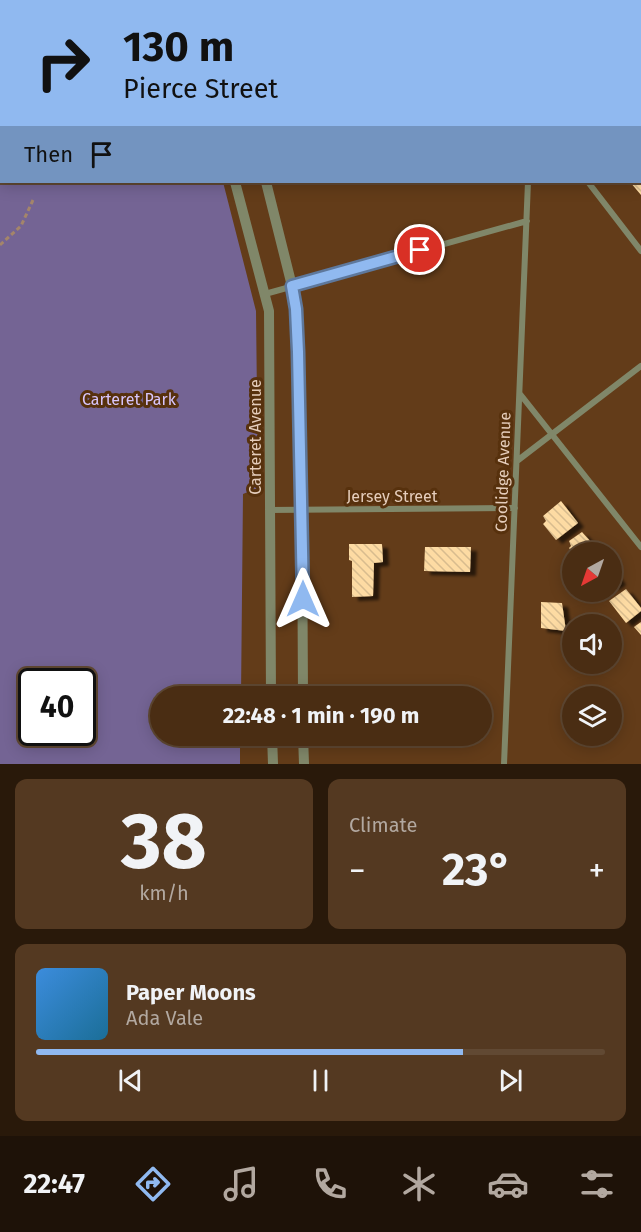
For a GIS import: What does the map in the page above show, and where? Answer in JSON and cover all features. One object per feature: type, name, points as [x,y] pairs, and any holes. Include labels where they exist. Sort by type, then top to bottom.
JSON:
[{"type":"street","name":"Carteret Avenue","points":[[235,183],[269,311],[271,686]]},
{"type":"street","points":[[266,183],[296,309],[302,510],[303,686]]},
{"type":"street","name":"Coolidge Avenue","points":[[504,764],[528,183]]},
{"type":"street","points":[[589,183],[641,251]]},
{"type":"street","points":[[265,294],[527,221]]},
{"type":"street","points":[[517,462],[641,366]]},
{"type":"street","points":[[519,393],[641,547]]},
{"type":"street","name":"Jersey Street","points":[[269,510],[514,508]]},
{"type":"street","points":[[272,746],[273,764]]},
{"type":"street","points":[[303,746],[304,764]]},
{"type":"path","points":[[0,245],[21,226],[33,200]]},
{"type":"green space","name":"Carteret Park","points":[[0,183],[223,183],[256,311],[258,488],[243,494],[241,686],[150,686],[150,746],[240,746],[240,764],[0,764]]},
{"type":"building","points":[[631,183],[641,183],[641,195]]},
{"type":"building","points":[[561,501],[578,523],[556,540],[543,524],[546,521],[543,516]]},
{"type":"building","points":[[582,532],[591,542],[569,542]]},
{"type":"building","points":[[349,544],[382,544],[383,562],[374,563],[373,596],[352,597],[352,561],[349,560]]},
{"type":"building","points":[[425,547],[471,547],[470,572],[424,571]]},
{"type":"building","points":[[626,589],[641,608],[641,611],[626,623],[622,614],[619,614],[610,602],[622,602],[622,592]]},
{"type":"building","points":[[541,602],[562,603],[562,631],[541,628]]},
{"type":"building","points":[[641,622],[641,635],[634,627]]},
{"type":"route","points":[[303,599],[298,352],[296,309],[292,286],[420,250]]}]
